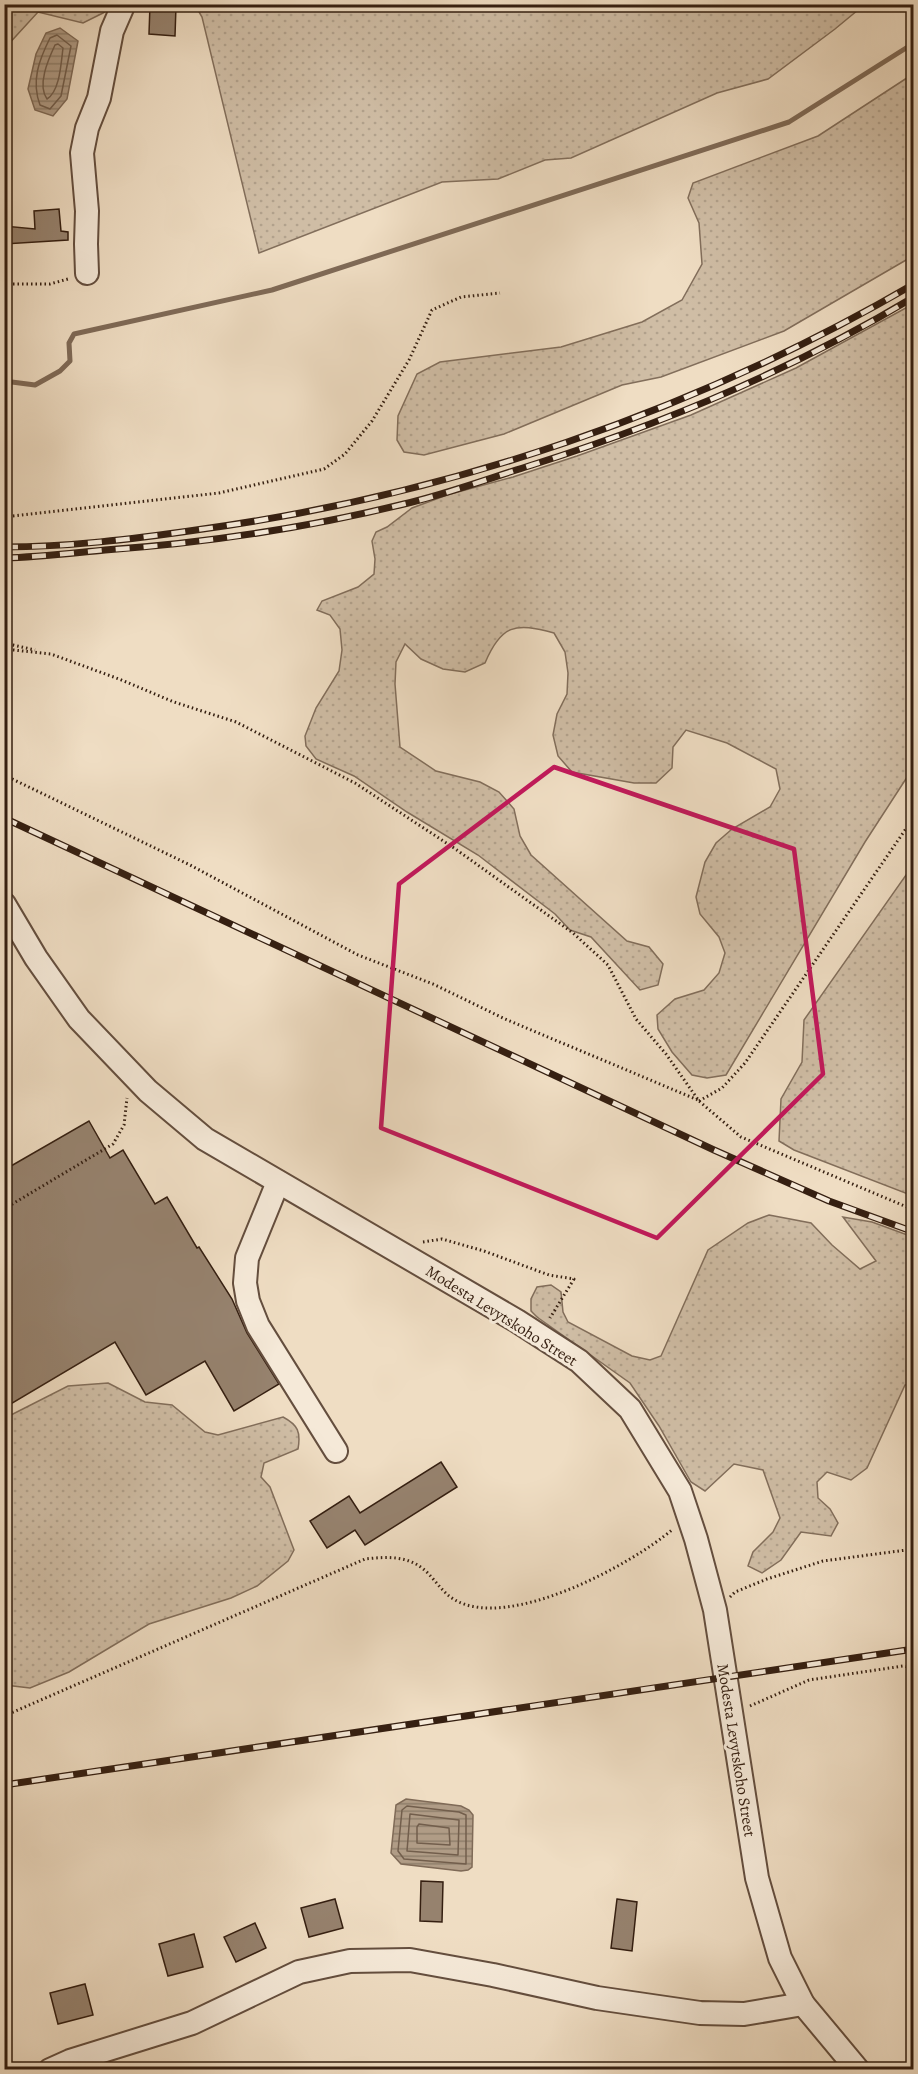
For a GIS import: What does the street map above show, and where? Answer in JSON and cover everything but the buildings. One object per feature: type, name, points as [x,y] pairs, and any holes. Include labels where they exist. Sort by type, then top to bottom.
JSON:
[{"type":"street","points":[[87,273],[87,211],[82,153],[87,128],[99,98],[112,31],[122,8]]},
{"type":"street","name":"Modesta Levytskoho Street","points":[[4,904],[36,958],[79,1019],[136,1079],[205,1139],[541,1336],[579,1361],[630,1409],[680,1491],[715,1610],[757,1878],[780,1958],[804,2004],[858,2070]]},
{"type":"street","points":[[278,1182],[247,1258],[245,1283],[248,1302],[258,1326],[336,1451]]},
{"type":"street","points":[[50,2070],[70,2061],[192,2023],[299,1972],[350,1961],[410,1960],[597,1998],[700,2013],[744,2014],[804,2004]]},
{"type":"path","points":[[4,284],[50,284],[87,273]]},
{"type":"path","points":[[4,517],[219,493],[324,469],[345,454],[372,421],[409,360],[432,310],[461,297],[500,293]]},
{"type":"path","points":[[4,643],[51,654],[174,702],[236,722],[355,783],[454,848],[573,933],[608,965],[636,1019],[666,1054],[699,1101],[741,1137],[914,1209]]},
{"type":"path","points":[[4,649],[51,654]]},
{"type":"path","points":[[4,775],[190,865],[358,955],[434,984],[505,1019],[699,1101]]},
{"type":"path","points":[[699,1101],[722,1088],[745,1063],[914,817]]},
{"type":"path","points":[[4,1209],[113,1144],[124,1125],[128,1093],[136,1079]]},
{"type":"path","points":[[421,1242],[442,1239],[484,1251],[549,1275],[574,1279],[541,1336]]},
{"type":"path","points":[[4,1716],[365,1559],[387,1556],[406,1560],[422,1568],[442,1590],[456,1601],[478,1607],[506,1608],[551,1596],[597,1576],[658,1542],[688,1516]]},
{"type":"path","points":[[715,1610],[735,1592],[823,1561],[914,1549]]},
{"type":"path","points":[[731,1711],[751,1706],[809,1680],[903,1666],[914,1668]]},
{"type":"highlighted area","points":[[554,767],[794,849],[823,1074],[657,1238],[381,1128],[399,884]]},
{"type":"shaded area","points":[[5,5],[114,5],[83,23],[38,12],[5,48]]},
{"type":"shaded area","points":[[195,5],[864,5],[768,79],[717,93],[571,158],[545,160],[498,179],[442,182],[259,253],[202,17]]},
{"type":"shaded area","points":[[913,74],[913,256],[784,331],[661,377],[622,385],[504,434],[424,455],[404,452],[397,440],[398,416],[417,374],[440,362],[561,347],[642,322],[682,300],[702,264],[699,223],[688,198],[693,183],[818,136]]},
{"type":"shaded area","points":[[913,304],[913,768],[865,842],[726,1075],[707,1078],[692,1075],[672,1052],[658,1029],[657,1015],[675,999],[704,990],[719,973],[725,953],[719,937],[700,914],[696,897],[705,862],[716,843],[732,829],[770,807],[780,789],[776,769],[727,743],[686,730],[673,747],[672,768],[656,783],[634,783],[572,772],[558,756],[553,735],[557,714],[567,694],[568,673],[565,652],[554,633],[529,628],[511,630],[497,641],[485,663],[465,672],[443,669],[421,659],[405,644],[396,662],[395,684],[400,747],[436,771],[480,782],[499,792],[514,809],[520,836],[531,855],[627,941],[649,947],[663,964],[658,985],[640,990],[591,937],[570,930],[555,914],[478,855],[407,812],[354,776],[316,759],[306,746],[305,736],[316,708],[339,671],[342,650],[340,629],[330,615],[317,610],[322,601],[358,587],[374,574],[375,559],[372,541],[376,532],[387,527],[412,508],[447,495],[577,456],[691,415],[796,368]]},
{"type":"shaded area","points":[[913,865],[913,1196],[794,1150],[779,1141],[781,1099],[802,1062],[804,1020]]},
{"type":"shaded area","points":[[769,1215],[811,1223],[860,1269],[876,1261],[843,1217],[872,1222],[913,1237],[914,1384],[905,1385],[867,1468],[851,1480],[827,1472],[817,1482],[818,1498],[830,1509],[838,1523],[831,1536],[801,1532],[781,1560],[762,1573],[748,1566],[753,1552],[773,1532],[780,1518],[763,1470],[734,1464],[705,1491],[691,1482],[659,1426],[630,1383],[537,1317],[531,1311],[531,1299],[537,1287],[551,1285],[561,1292],[563,1312],[568,1322],[632,1356],[650,1360],[661,1356],[708,1250],[748,1223]]},
{"type":"shaded area","points":[[108,1383],[145,1402],[172,1405],[205,1432],[218,1435],[283,1417],[292,1423],[299,1434],[298,1449],[264,1463],[261,1477],[270,1487],[294,1550],[288,1561],[257,1586],[231,1598],[149,1624],[69,1672],[30,1688],[5,1685],[5,1418],[68,1386]]},
{"type":"water","points":[[60,28],[78,41],[67,99],[53,116],[35,110],[28,89],[36,54],[46,33]]},
{"type":"water","points":[[406,1799],[461,1806],[469,1810],[473,1815],[472,1867],[461,1871],[401,1864],[391,1853],[396,1805]]},
{"type":"waterway","points":[[4,381],[35,385],[60,371],[70,361],[69,343],[74,334],[272,290],[789,122],[914,43]]},
{"type":"railway","points":[[4,547],[52,546],[124,539],[290,515],[383,495],[475,471],[567,442],[656,409],[744,372],[830,330],[914,284]]},
{"type":"railway","points":[[4,558],[218,539],[367,513],[436,496],[582,449],[680,412],[822,348],[914,297]]},
{"type":"railway","points":[[4,818],[714,1150],[829,1201],[914,1232]]},
{"type":"railway","points":[[4,1785],[914,1649]]}]
